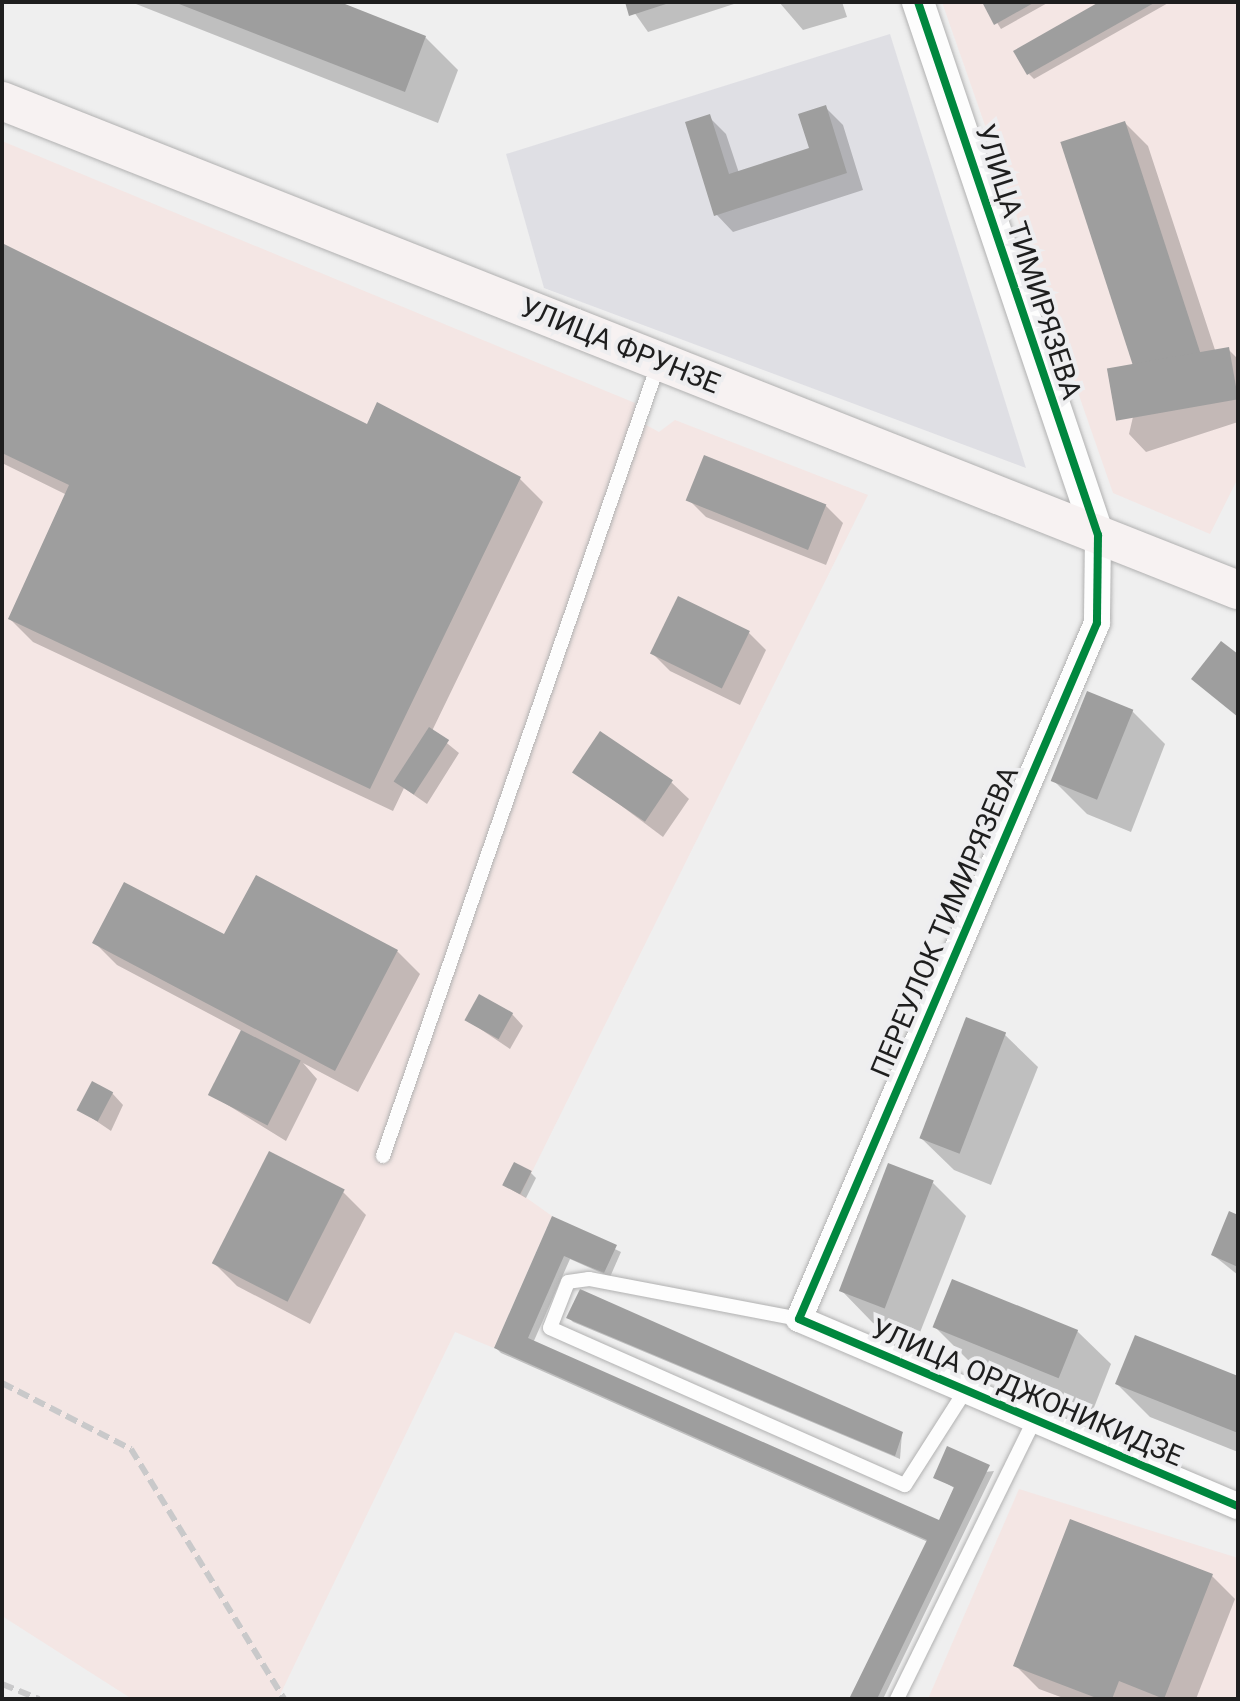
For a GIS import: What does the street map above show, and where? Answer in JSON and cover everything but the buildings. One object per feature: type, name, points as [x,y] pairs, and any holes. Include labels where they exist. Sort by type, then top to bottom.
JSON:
[{"type":"main road","name":"УЛИЦА ФРУНЗЕ","points":[[2,101],[1238,590]]},
{"type":"street","name":"УЛИЦА ТИМИРЯЗЕВА","points":[[918,2],[1098,535]]},
{"type":"street","name":"ПЕРЕУЛОК ТИМИРЯЗЕВА","points":[[799,1319],[1097,623],[1098,535]]},
{"type":"street","name":"УЛИЦА ОРДЖОНИКИДЗЕ","points":[[799,1319],[1238,1506]]},
{"type":"lane","points":[[383,1156],[659,361]]},
{"type":"lane","points":[[799,1319],[589,1279],[568,1282],[550,1328],[905,1485],[965,1391]]},
{"type":"lane","points":[[897,1699],[1034,1421]]},
{"type":"shaded area","points":[[942,2],[1238,2],[1238,478],[1210,534],[1113,493]]},
{"type":"shaded area","points":[[890,34],[1026,468],[544,288],[506,154]]},
{"type":"shaded area","points":[[2,141],[635,403],[637,420],[659,432],[675,420],[868,495],[521,1194],[552,1216],[494,1348],[455,1332],[278,1699],[132,1699],[2,1616]]},
{"type":"shaded area","points":[[1019,1489],[1238,1558],[1238,1699],[928,1699]]},
{"type":"railway","points":[[2,1383],[131,1449],[284,1699]]},
{"type":"railway","points":[[2,1684],[39,1699]]},
{"type":"cycle path","points":[[918,2],[1098,535],[1097,623],[799,1319],[1238,1506]]}]
